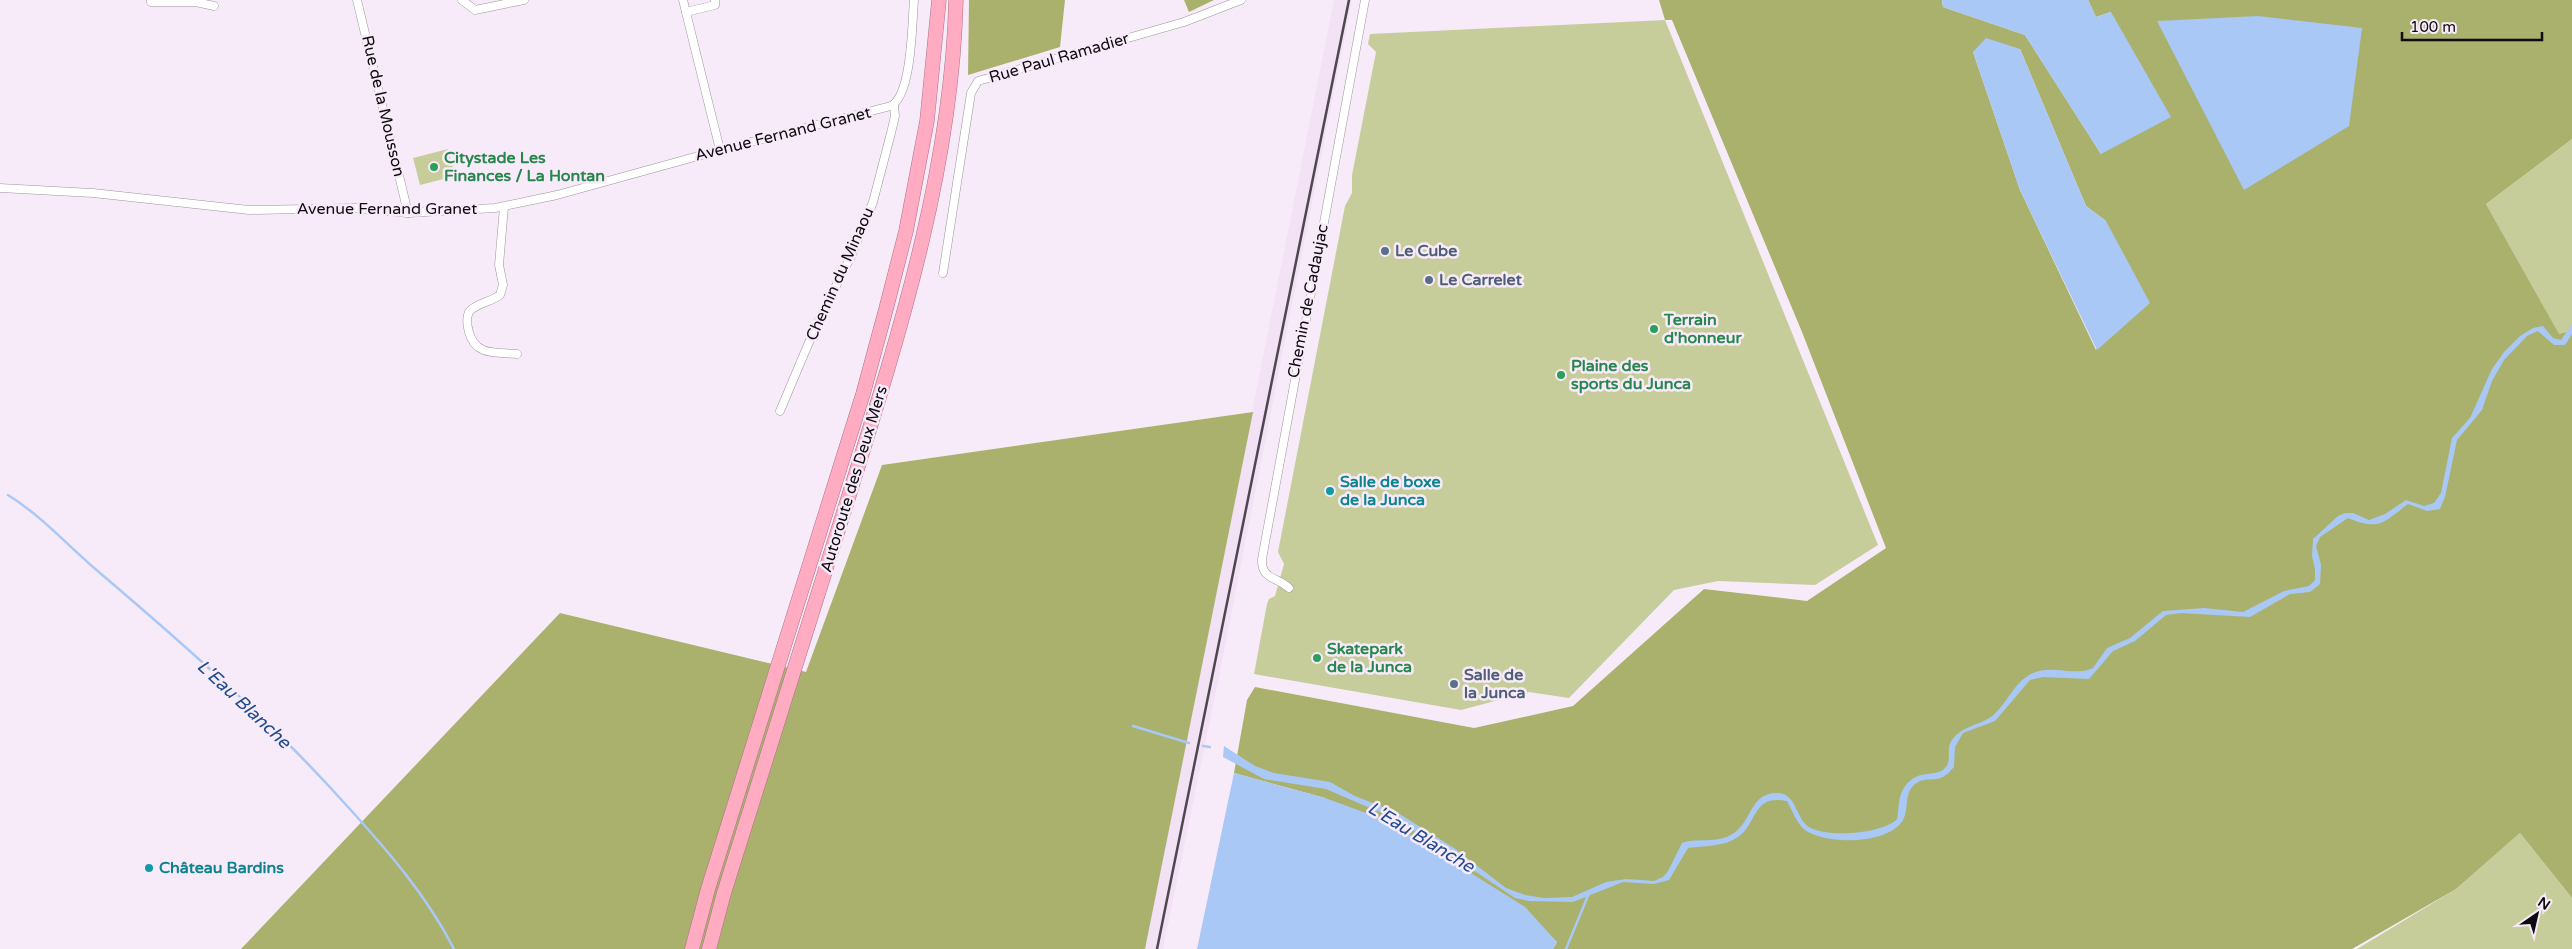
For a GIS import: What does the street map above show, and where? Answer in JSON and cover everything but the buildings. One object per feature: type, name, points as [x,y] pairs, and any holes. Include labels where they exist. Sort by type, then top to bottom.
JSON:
[{"type":"highway","name":"Autoroute des Deux Mers","points":[[692,949],[708,889],[863,394],[886,309],[906,231],[927,121],[939,0]]},
{"type":"highway","name":"Autoroute des Deux Mers","points":[[709,949],[724,893],[879,398],[904,310],[924,231],[945,119],[956,0]]},
{"type":"street","points":[[151,0],[151,2],[196,2],[214,6]]},
{"type":"street","name":"Rue de la Mousson","points":[[357,0],[408,212]]},
{"type":"street","points":[[462,0],[475,10],[524,0]]},
{"type":"street","points":[[683,0],[720,150]]},
{"type":"street","points":[[686,12],[715,5],[715,0]]},
{"type":"street","points":[[894,105],[900,96],[905,82],[914,0]]},
{"type":"street","name":"Rue Paul Ramadier","points":[[943,274],[971,93],[978,81],[1184,22],[1241,0]]},
{"type":"street","name":"Chemin de Cadaujac","points":[[1289,588],[1284,582],[1267,575],[1262,567],[1262,559],[1365,0]]},
{"type":"street","name":"Avenue Fernand Granet","points":[[0,188],[70,191],[249,210],[346,208],[408,212],[504,207],[894,105]]},
{"type":"street","name":"Chemin du Minaou","points":[[780,411],[815,328],[852,254],[873,202],[893,125],[894,105]]},
{"type":"street","points":[[504,207],[498,265],[503,285],[494,299],[476,306],[469,313],[467,321],[472,343],[478,349],[517,354]]},
{"type":"shaded area","points":[[1334,0],[1352,0],[1218,682],[1163,949],[1145,949]]},
{"type":"green space","points":[[969,0],[1065,0],[1060,47],[968,75]]},
{"type":"green space","points":[[1184,0],[1214,0],[1189,12]]},
{"type":"green space","points":[[1659,0],[1942,0],[1943,7],[2025,35],[2101,154],[2111,12],[2096,17],[2088,0],[2572,0],[2572,139],[2486,204],[2559,334],[2572,331],[2572,898],[2520,833],[2456,889],[2352,949],[1553,949],[1557,942],[1325,798],[1234,773],[1247,700],[1255,687],[1474,728],[1573,706],[1704,589],[1807,601],[1886,548],[1802,332],[1672,20],[1665,20]],"holes":[[[2020,49],[2086,206],[2106,221],[2096,350],[2020,190],[1973,52]]]},
{"type":"green space","name":"Plaine des sports du Junca","points":[[1665,20],[1878,545],[1815,585],[1718,581],[1674,590],[1569,698],[1529,692],[1461,710],[1254,674],[1267,604],[1269,599],[1275,596],[1284,564],[1278,552],[1345,206],[1352,193],[1352,175],[1376,52],[1368,44],[1370,34]]},
{"type":"green space","points":[[2572,139],[2572,331],[2559,335],[2486,204]]},
{"type":"green space","name":"Citystade Les Finances / La Hontan","points":[[448,149],[455,176],[420,185],[413,158]]},
{"type":"green space","points":[[1253,412],[1145,949],[241,949],[560,613],[806,672],[882,465]]},
{"type":"green space","points":[[2520,833],[2572,898],[2572,949],[2357,949],[2456,889]]},
{"type":"water","points":[[1942,0],[2088,0],[2096,17],[2111,12],[2171,117],[2101,154],[2025,35],[1943,7]]},
{"type":"water","points":[[2258,16],[2362,28],[2349,126],[2244,190],[2157,21]]},
{"type":"water","points":[[1986,38],[2020,49],[2086,206],[2106,221],[2150,303],[2097,350],[2020,190],[1973,52]]},
{"type":"water","points":[[2572,324],[2572,334],[2565,345],[2554,345],[2538,331],[2527,336],[2504,360],[2492,381],[2482,410],[2457,440],[2445,497],[2440,509],[2427,511],[2408,504],[2386,520],[2374,524],[2358,522],[2348,518],[2320,537],[2316,546],[2321,565],[2320,584],[2310,592],[2290,594],[2250,617],[2181,613],[2166,615],[2135,641],[2113,651],[2089,679],[2043,677],[2030,680],[1995,721],[1963,733],[1955,747],[1954,767],[1947,774],[1936,779],[1918,782],[1914,785],[1909,793],[1903,820],[1896,828],[1885,834],[1856,840],[1841,840],[1814,835],[1805,830],[1800,824],[1787,801],[1776,800],[1761,806],[1738,837],[1726,843],[1713,846],[1688,848],[1669,880],[1654,884],[1623,882],[1573,902],[1529,901],[1515,898],[1398,820],[1326,789],[1264,779],[1223,757],[1224,746],[1255,766],[1274,773],[1330,782],[1355,796],[1398,813],[1454,848],[1506,888],[1525,895],[1544,898],[1572,897],[1606,882],[1626,879],[1654,881],[1663,877],[1682,843],[1727,837],[1740,828],[1756,802],[1768,794],[1784,794],[1792,801],[1804,823],[1817,830],[1855,833],[1880,828],[1897,819],[1900,798],[1910,780],[1921,775],[1941,771],[1945,768],[1948,762],[1950,743],[1956,735],[1991,717],[2026,677],[2040,671],[2078,671],[2093,668],[2107,648],[2130,638],[2163,611],[2204,608],[2243,612],[2284,591],[2309,586],[2315,580],[2312,556],[2313,539],[2338,516],[2345,513],[2353,513],[2369,520],[2385,514],[2406,500],[2424,506],[2434,503],[2441,493],[2452,438],[2470,418],[2492,369],[2504,352],[2520,336],[2533,328],[2543,326],[2553,338],[2561,340]]},
{"type":"water","points":[[1234,773],[1325,798],[1388,821],[1525,907],[1557,942],[1553,949],[1197,949]]},
{"type":"waterway","name":"L'Eau Blanche","points":[[8,495],[44,522],[197,657],[289,745],[392,857],[432,911],[454,949]]},
{"type":"waterway","name":"L'Eau Blanche","points":[[1133,726],[1189,743]]},
{"type":"waterway","name":"L'Eau Blanche","points":[[1203,746],[1210,747]]},
{"type":"waterway","name":"L'Eau Blanche","points":[[1566,949],[1589,893]]},
{"type":"railway","points":[[1157,949],[1349,0]]},
{"type":"place","name":"Citystade Les Finances / La Hontan","points":[[434,167]]},
{"type":"place","name":"Le Cube","points":[[1385,251]]},
{"type":"place","name":"Le Carrelet","points":[[1429,280]]},
{"type":"place","name":"Terrain d'honneur","points":[[1654,329]]},
{"type":"place","name":"Plaine des sports du Junca","points":[[1561,375]]},
{"type":"place","name":"Salle de boxe de la Junca","points":[[1330,491]]},
{"type":"place","name":"Skatepark de la Junca","points":[[1317,658]]},
{"type":"place","name":"Salle de la Junca","points":[[1454,684]]},
{"type":"place","name":"Château Bardins","points":[[149,868]]}]
